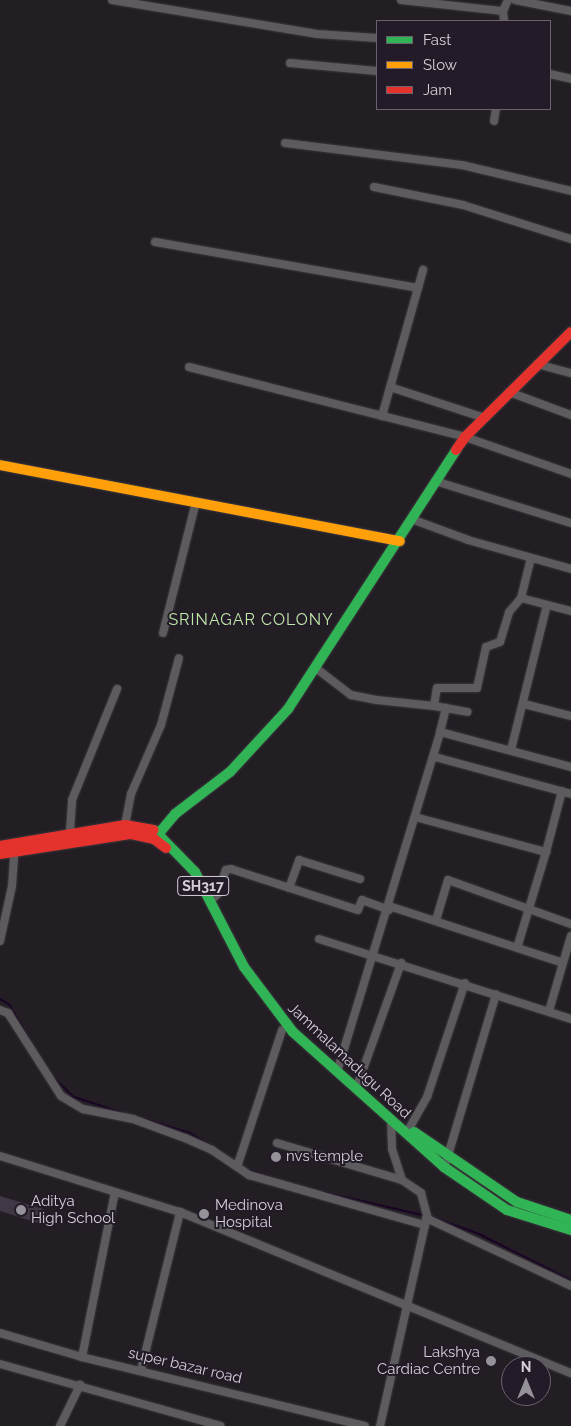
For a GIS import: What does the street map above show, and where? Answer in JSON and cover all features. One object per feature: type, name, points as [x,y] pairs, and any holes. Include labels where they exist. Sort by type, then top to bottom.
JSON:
[{"type":"main road","points":[[157,837],[175,814],[230,772],[254,748],[317,669],[414,520],[435,480],[465,437],[482,417],[571,332]]},
{"type":"main road","points":[[0,465],[400,541]]},
{"type":"main road","name":"Jammalamadugu Road","points":[[0,846],[15,847],[70,831],[85,834],[125,825],[150,827],[157,837],[195,872],[244,967],[271,1008],[293,1032],[335,1067],[391,1119],[507,1210],[570,1223]]},
{"type":"main road","points":[[0,854],[15,847],[85,834],[131,834],[157,837],[190,876],[241,977],[282,1030],[335,1067]]},
{"type":"main road","name":"SH317","points":[[357,1087],[408,1131]]},
{"type":"street","points":[[112,0],[317,34],[376,38]]},
{"type":"street","points":[[401,0],[502,11]]},
{"type":"street","points":[[504,20],[502,11],[508,0]]},
{"type":"street","points":[[514,0],[571,11]]},
{"type":"street","points":[[290,63],[376,71]]},
{"type":"street","points":[[551,74],[571,78]]},
{"type":"street","points":[[494,121],[496,110]]},
{"type":"street","points":[[285,143],[462,165],[571,191]]},
{"type":"street","points":[[374,187],[463,205],[571,239]]},
{"type":"street","points":[[155,242],[418,288]]},
{"type":"street","points":[[382,416],[423,270]]},
{"type":"street","points":[[537,364],[571,373]]},
{"type":"street","points":[[188,367],[465,437],[571,474]]},
{"type":"street","points":[[390,387],[482,417]]},
{"type":"street","points":[[509,392],[571,415]]},
{"type":"street","points":[[435,480],[571,523]]},
{"type":"street","points":[[163,633],[196,502]]},
{"type":"street","points":[[414,520],[530,558],[571,569]]},
{"type":"street","points":[[434,706],[437,688],[477,688],[486,647],[500,642],[509,612],[520,598],[530,558]]},
{"type":"street","points":[[520,598],[571,611]]},
{"type":"street","points":[[510,750],[524,704],[523,691],[547,605]]},
{"type":"street","points":[[125,825],[131,794],[161,725],[179,658]]},
{"type":"street","points":[[317,669],[351,695],[468,712]]},
{"type":"street","points":[[70,831],[72,800],[117,690]]},
{"type":"street","points":[[524,704],[571,716]]},
{"type":"street","points":[[335,1067],[389,908],[434,757],[446,708]]},
{"type":"street","points":[[440,732],[571,767]]},
{"type":"street","points":[[434,757],[571,794]]},
{"type":"street","points":[[517,948],[562,791]]},
{"type":"street","points":[[416,817],[546,852]]},
{"type":"street","points":[[0,941],[15,847]]},
{"type":"street","points":[[290,888],[299,860],[360,879]]},
{"type":"street","points":[[210,901],[218,894],[227,869],[358,910],[362,900],[436,920],[563,964]]},
{"type":"street","points":[[436,920],[448,880],[571,924]]},
{"type":"street","points":[[549,1011],[571,936]]},
{"type":"street","points":[[319,939],[373,954],[571,1019]]},
{"type":"street","points":[[357,1087],[401,963]]},
{"type":"street","points":[[408,1131],[427,1097],[464,984]]},
{"type":"street","points":[[446,1163],[496,994]]},
{"type":"street","points":[[0,1010],[8,1013],[61,1096],[83,1109],[132,1119],[185,1138],[248,1175],[426,1221],[571,1286]]},
{"type":"street","points":[[237,1167],[282,1030]]},
{"type":"street","points":[[391,1119],[392,1149],[402,1180]]},
{"type":"street","points":[[277,1143],[402,1180],[421,1193],[426,1221],[380,1426]]},
{"type":"street","points":[[0,1156],[180,1212],[571,1373]]},
{"type":"street","points":[[82,1357],[115,1192]]},
{"type":"street","points":[[141,1370],[180,1212]]},
{"type":"street","name":"super bazar road","points":[[0,1333],[82,1357],[365,1426]]},
{"type":"street","points":[[0,1364],[220,1426]]},
{"type":"street","points":[[60,1426],[80,1385]]},
{"type":"building","name":"Aditya High School","points":[[0,1196],[43,1209],[38,1223],[0,1211]]},
{"type":"waterway","points":[[0,999],[9,1004],[30,1040]]},
{"type":"waterway","points":[[54,1078],[74,1097],[123,1113]]},
{"type":"waterway","points":[[145,1119],[190,1133],[226,1155]]},
{"type":"waterway","points":[[246,1169],[273,1178]]},
{"type":"waterway","points":[[323,1192],[423,1215]]},
{"type":"waterway","points":[[432,1217],[479,1234],[571,1280]]},
{"type":"traffic: fast","points":[[155,838],[175,814],[230,772],[288,709],[456,450]]},
{"type":"traffic: fast","points":[[154,830],[195,872],[244,967],[293,1032],[444,1167],[507,1210],[571,1230]]},
{"type":"traffic: fast","points":[[414,1132],[517,1202],[571,1220]]},
{"type":"traffic: slow","points":[[0,465],[400,541]]},
{"type":"traffic: jam","points":[[456,450],[465,437],[571,332]]},
{"type":"traffic: jam","points":[[0,846],[125,825],[154,830]]},
{"type":"traffic: jam","points":[[0,854],[131,834],[154,839],[166,848]]},
{"type":"place","name":"nvs temple","points":[[276,1157]]},
{"type":"place","name":"Aditya High School","points":[[21,1210]]},
{"type":"place","name":"Medinova Hospital","points":[[204,1214]]},
{"type":"place","name":"Lakshya Cardiac Centre","points":[[491,1361]]},
{"type":"district","name":"SRINAGAR COLONY","points":[[251,620]]}]
